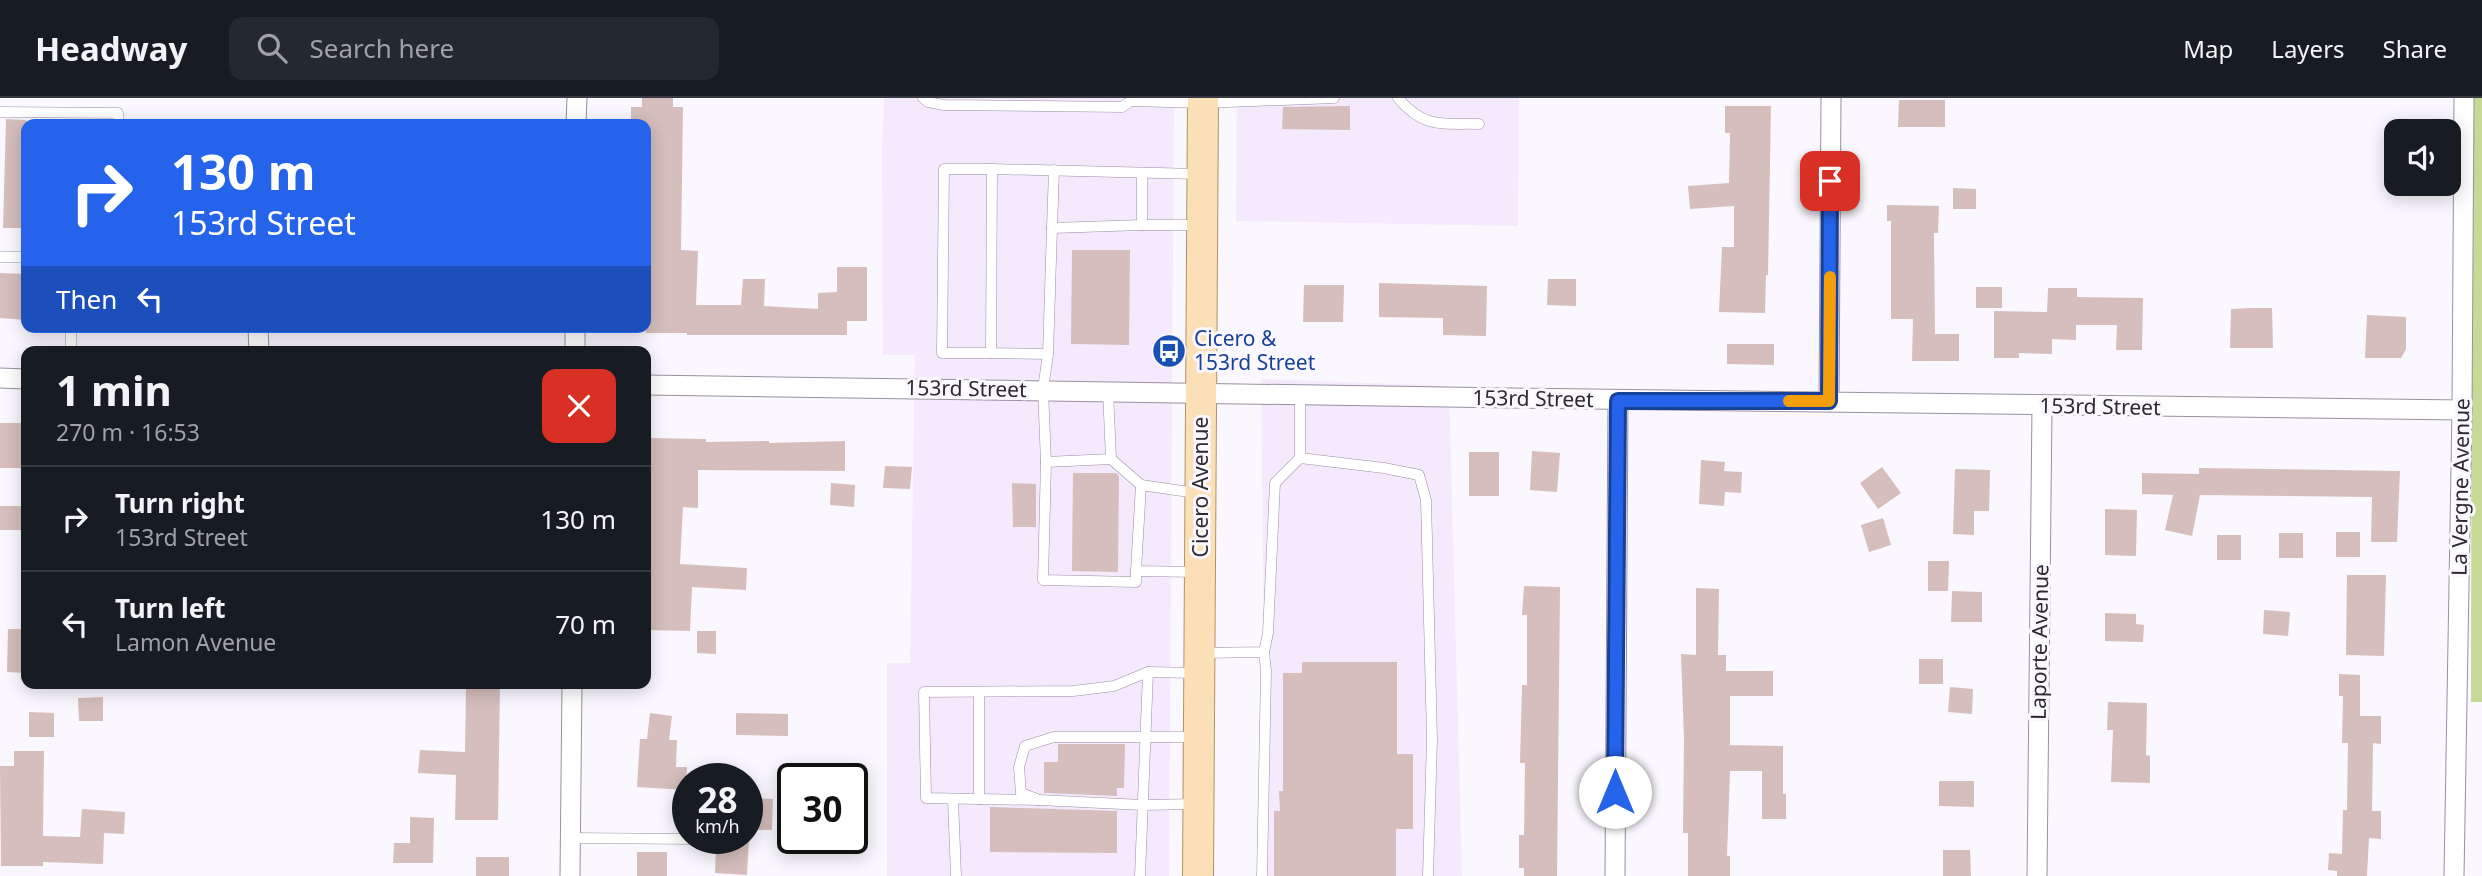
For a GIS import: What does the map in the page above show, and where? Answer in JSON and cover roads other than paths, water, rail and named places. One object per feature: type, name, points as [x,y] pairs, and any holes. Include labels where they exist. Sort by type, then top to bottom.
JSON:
[{"type":"main road","name":"Cicero Avenue","points":[[1198,876],[1203,101]]},
{"type":"street","points":[[576,119],[577,98]]},
{"type":"street","points":[[1829,401],[1831,98]]},
{"type":"street","name":"La Vergne Avenue","points":[[2454,876],[2464,98]]},
{"type":"street","points":[[0,378],[21,379]]},
{"type":"street","name":"153rd Street","points":[[651,385],[1201,391],[2042,407],[2462,410]]},
{"type":"street","points":[[1615,876],[1618,401]]},
{"type":"street","name":"Laporte Avenue","points":[[2037,876],[2042,407]]},
{"type":"street","points":[[570,876],[572,689]]},
{"type":"lane","points":[[923,98],[928,102],[944,105],[1122,107],[1131,99],[1203,101],[1334,98]]},
{"type":"lane","points":[[1398,98],[1409,111],[1427,122],[1479,124]]},
{"type":"lane","points":[[0,112],[118,113],[119,119]]},
{"type":"lane","points":[[1048,354],[942,353],[943,169],[1203,174]]},
{"type":"lane","points":[[991,353],[992,169]]},
{"type":"lane","points":[[1054,170],[1048,354],[1043,389],[1046,462],[1043,580],[1136,582],[1141,485]]},
{"type":"lane","points":[[1142,173],[1142,225]]},
{"type":"lane","points":[[1052,229],[1142,225],[1203,226]]},
{"type":"lane","points":[[0,257],[21,257]]},
{"type":"lane","points":[[1108,390],[1111,459]]},
{"type":"lane","points":[[1262,876],[1266,671],[1264,652],[1268,633],[1275,483],[1300,458],[1300,394]]},
{"type":"lane","points":[[1300,458],[1419,475],[1426,500],[1432,739],[1428,876]]},
{"type":"lane","points":[[1046,462],[1111,459],[1141,485],[1201,493]]},
{"type":"lane","points":[[1136,571],[1200,572]]},
{"type":"lane","points":[[1198,804],[1143,805],[926,798],[924,692],[1073,691],[1114,686],[1148,672],[1264,652]]},
{"type":"lane","points":[[1140,876],[1148,672]]},
{"type":"lane","points":[[979,692],[979,799]]},
{"type":"lane","points":[[1039,800],[1021,793],[1019,767],[1025,746],[1054,737],[1199,737]]},
{"type":"lane","points":[[953,799],[956,876]]},
{"type":"lane","points":[[570,838],[672,839]]},
{"type":"place","name":"Cicero & 153rd Street","points":[[1169,351]]}]
